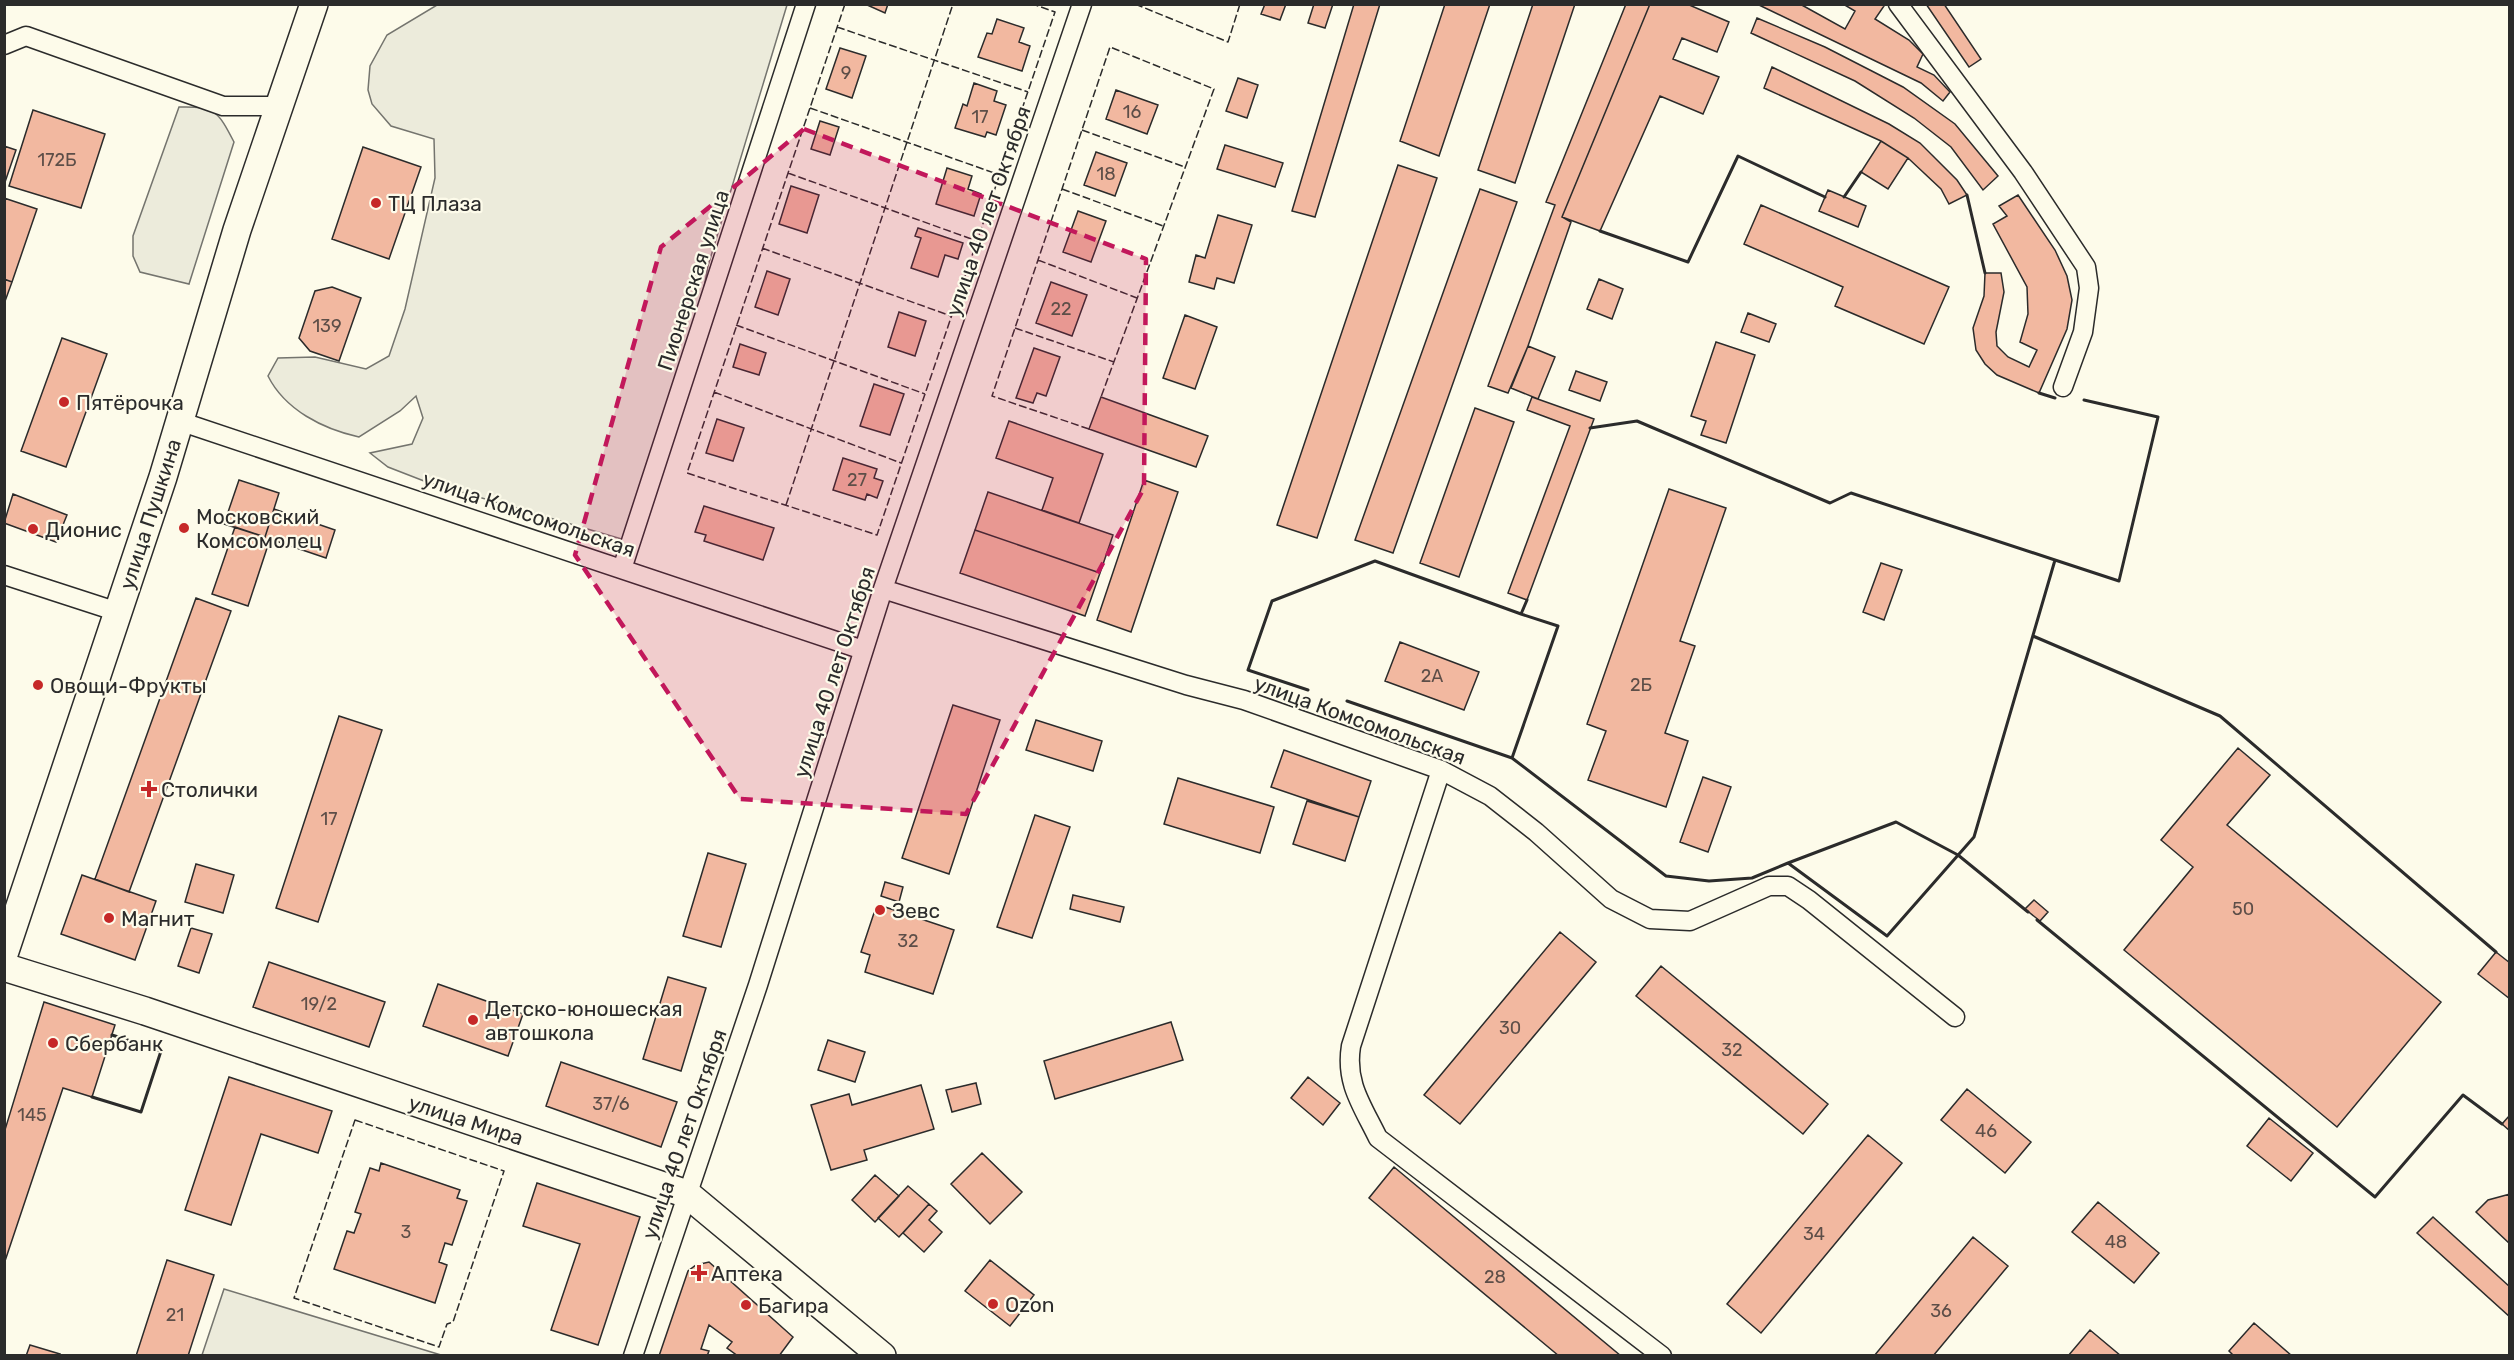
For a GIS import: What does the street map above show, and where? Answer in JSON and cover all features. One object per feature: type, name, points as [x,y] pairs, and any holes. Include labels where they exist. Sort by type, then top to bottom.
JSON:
[{"type":"main road","name":"улица Пушкина","points":[[4,954],[118,612],[179,421],[213,305],[314,4]]},
{"type":"main road","name":"улица Мира","points":[[4,966],[156,1014],[687,1194],[882,1356]]},
{"type":"street","name":"Пионерская улица","points":[[622,569],[806,4]]},
{"type":"street","name":"улица 40 лет Октября","points":[[633,1356],[758,985],[883,589],[1082,4]]},
{"type":"street","points":[[1899,4],[2023,172],[2086,267],[2089,288],[2083,332],[2063,387]]},
{"type":"street","points":[[4,45],[26,36],[223,106],[278,106]]},
{"type":"street","name":"улица Комсомольская","points":[[179,421],[863,650]]},
{"type":"street","points":[[4,575],[118,612]]},
{"type":"street","name":"улица Комсомольская","points":[[883,589],[1186,685],[1244,700],[1441,770],[1490,796],[1536,832],[1611,899],[1650,919],[1690,921],[1769,886],[1788,886],[1809,900],[1955,1017]]},
{"type":"street","points":[[1441,770],[1351,1046],[1347,1067],[1353,1087],[1378,1138],[1662,1356]]},
{"type":"highlighted area","points":[[804,129],[1146,259],[1144,488],[966,814],[740,799],[575,555],[661,247]]},
{"type":"shaded area","points":[[437,5],[787,5],[708,266],[698,320],[625,540],[424,481],[388,467],[370,453],[412,444],[423,418],[416,396],[400,411],[359,437],[332,429],[306,416],[284,399],[268,376],[278,358],[315,357],[366,369],[389,356],[405,309],[435,178],[434,139],[391,126],[372,104],[368,90],[370,66],[387,35]]},
{"type":"shaded area","points":[[179,107],[208,109],[214,112],[224,123],[234,142],[189,284],[140,272],[133,256],[133,236]]},
{"type":"shaded area","points":[[224,1289],[441,1355],[202,1355]]},
{"type":"building","points":[[865,4],[888,4],[885,13]]},
{"type":"building","points":[[1265,4],[1286,4],[1280,20],[1261,14]]},
{"type":"building","points":[[1314,4],[1333,4],[1325,28],[1308,23]]},
{"type":"building","points":[[1354,4],[1380,4],[1315,217],[1292,211]]},
{"type":"building","points":[[1445,4],[1490,4],[1439,156],[1400,141]]},
{"type":"building","points":[[1533,4],[1575,4],[1515,183],[1478,170]]},
{"type":"building","points":[[1626,4],[1650,4],[1562,217],[1571,222],[1528,346],[1508,393],[1488,386],[1555,205],[1546,202]]},
{"type":"building","points":[[1650,4],[1687,4],[1729,22],[1717,52],[1682,38],[1673,59],[1719,77],[1703,114],[1660,96],[1600,231],[1562,217]]},
{"type":"building","points":[[1800,4],[1845,29],[1855,11],[1843,4],[1881,4],[1884,6],[1875,19],[1909,40],[1923,54],[1917,67],[1934,75],[1950,92],[1943,101],[1921,83],[1759,5]]},
{"type":"building","points":[[1926,4],[1944,4],[1981,59],[1969,67]]},
{"type":"building","points":[[1757,18],[1825,47],[1903,87],[1955,124],[1998,176],[1983,190],[1951,147],[1914,118],[1855,81],[1751,33]]},
{"type":"building","points":[[997,19],[1024,28],[1019,42],[1030,46],[1022,71],[978,57],[987,33],[992,34]]},
{"type":"building","points":[[840,48],[866,56],[852,98],[826,89]]},
{"type":"building","points":[[1772,67],[1889,124],[1920,143],[1957,180],[1967,195],[1949,204],[1941,189],[1908,158],[1881,141],[1764,88]]},
{"type":"building","points":[[1238,78],[1258,85],[1247,118],[1226,111]]},
{"type":"building","points":[[974,83],[997,91],[994,101],[1006,105],[996,135],[987,132],[985,137],[955,128],[963,104],[967,106]]},
{"type":"building","points":[[1116,90],[1158,105],[1147,134],[1106,119]]},
{"type":"building","points":[[33,110],[105,134],[81,208],[9,186]]},
{"type":"building","points":[[820,121],[839,127],[830,155],[811,149]]},
{"type":"building","points":[[1881,141],[1908,158],[1888,189],[1861,172]]},
{"type":"building","points":[[1225,145],[1283,163],[1275,187],[1217,169]]},
{"type":"building","points":[[4,146],[16,150],[4,185]]},
{"type":"building","name":"ТЦ Плаза","points":[[363,147],[421,167],[389,259],[332,239]]},
{"type":"building","points":[[1096,152],[1127,163],[1115,196],[1084,185]]},
{"type":"building","points":[[1398,165],[1437,178],[1317,538],[1277,525]]},
{"type":"building","points":[[947,168],[972,176],[968,189],[981,194],[974,216],[936,204]]},
{"type":"building","points":[[791,186],[819,195],[807,233],[779,224]]},
{"type":"building","points":[[1480,189],[1517,202],[1393,553],[1355,540]]},
{"type":"building","points":[[1828,190],[1866,206],[1858,227],[1819,211]]},
{"type":"building","points":[[2018,195],[2055,250],[2067,276],[2072,300],[2067,329],[2039,393],[1997,375],[1985,364],[1976,350],[1973,328],[1984,296],[1985,273],[2001,273],[2004,292],[1996,332],[1997,346],[2008,357],[2029,367],[2037,350],[2020,342],[2028,314],[2027,287],[1993,224],[2007,216],[1999,206]]},
{"type":"building","points":[[4,198],[37,209],[12,282],[4,279]]},
{"type":"building","points":[[1761,205],[1949,287],[1924,344],[1835,306],[1843,287],[1744,244]]},
{"type":"building","points":[[1078,211],[1106,221],[1091,262],[1063,252]]},
{"type":"building","points":[[1218,215],[1252,225],[1234,283],[1217,278],[1214,289],[1189,282],[1196,255],[1205,258]]},
{"type":"building","points":[[918,228],[963,243],[958,259],[945,255],[938,277],[911,268],[921,238],[915,236]]},
{"type":"building","points":[[767,271],[790,279],[778,315],[755,307]]},
{"type":"building","points":[[4,279],[12,282],[4,304]]},
{"type":"building","points":[[1599,279],[1623,289],[1612,319],[1587,309]]},
{"type":"building","points":[[1051,282],[1087,295],[1072,336],[1036,323]]},
{"type":"building","points":[[332,287],[361,298],[339,361],[310,351],[299,338],[315,291]]},
{"type":"building","points":[[899,312],[926,321],[915,356],[888,347]]},
{"type":"building","points":[[1748,313],[1776,324],[1769,342],[1741,332]]},
{"type":"building","points":[[1185,315],[1217,327],[1195,389],[1163,378]]},
{"type":"building","name":"Пятёрочка","points":[[62,338],[107,354],[66,467],[21,451]]},
{"type":"building","points":[[1716,342],[1755,355],[1726,443],[1701,435],[1706,421],[1691,416]]},
{"type":"building","points":[[740,344],[766,353],[759,375],[733,367]]},
{"type":"building","points":[[1528,346],[1555,357],[1538,399],[1511,388]]},
{"type":"building","points":[[1034,348],[1060,357],[1046,396],[1037,393],[1033,403],[1016,398]]},
{"type":"building","points":[[1576,371],[1607,382],[1600,401],[1569,390]]},
{"type":"building","points":[[874,384],[904,394],[890,435],[860,426]]},
{"type":"building","points":[[1101,397],[1208,436],[1196,467],[1089,429]]},
{"type":"building","points":[[1532,397],[1594,419],[1527,600],[1508,593],[1570,426],[1527,410]]},
{"type":"building","points":[[1475,408],[1514,422],[1459,577],[1420,563]]},
{"type":"building","points":[[717,419],[744,428],[733,461],[706,453]]},
{"type":"building","points":[[1009,421],[1103,454],[1079,523],[1042,510],[1053,478],[996,458]]},
{"type":"building","points":[[843,458],[877,469],[874,478],[883,481],[877,498],[867,494],[865,500],[833,490]]},
{"type":"building","points":[[239,480],[279,493],[265,537],[224,524]]},
{"type":"building","points":[[1144,480],[1178,492],[1131,632],[1097,620]]},
{"type":"building","points":[[1669,489],[1726,508],[1680,641],[1695,646],[1665,733],[1688,741],[1666,807],[1588,780],[1606,731],[1587,724]]},
{"type":"building","points":[[988,492],[1113,535],[1100,573],[975,530]]},
{"type":"building","points":[[13,494],[67,515],[56,542],[4,523]]},
{"type":"building","points":[[704,506],[774,528],[763,560],[704,541],[706,535],[695,532]]},
{"type":"building","points":[[274,509],[335,530],[326,558],[270,539],[248,606],[212,594],[235,527],[265,537]]},
{"type":"building","points":[[975,530],[1100,573],[1085,616],[960,573]]},
{"type":"building","points":[[1881,563],[1902,570],[1884,620],[1863,612]]},
{"type":"building","points":[[196,598],[231,611],[129,892],[95,879]]},
{"type":"building","points":[[1400,642],[1479,672],[1464,710],[1385,681]]},
{"type":"building","points":[[953,705],[1000,720],[949,874],[902,858]]},
{"type":"building","points":[[339,716],[382,730],[318,922],[276,908]]},
{"type":"building","points":[[1036,720],[1102,741],[1093,771],[1026,750]]},
{"type":"building","points":[[2238,748],[2270,775],[2227,825],[2441,1002],[2337,1127],[2124,950],[2193,867],[2161,840]]},
{"type":"building","points":[[1284,750],[1371,781],[1359,817],[1271,787]]},
{"type":"building","points":[[1703,777],[1731,787],[1708,852],[1680,842]]},
{"type":"building","points":[[1178,778],[1274,807],[1260,853],[1164,824]]},
{"type":"building","points":[[1307,801],[1359,817],[1345,861],[1293,844]]},
{"type":"building","points":[[1035,815],[1070,827],[1032,938],[997,927]]},
{"type":"building","points":[[708,853],[746,864],[721,947],[683,936]]},
{"type":"building","points":[[196,864],[234,875],[223,913],[185,902]]},
{"type":"building","name":"Магнит","points":[[82,875],[156,901],[135,960],[61,934]]},
{"type":"building","points":[[885,882],[903,887],[899,902],[881,896]]},
{"type":"building","points":[[1073,895],[1124,907],[1120,922],[1070,909]]},
{"type":"building","points":[[2034,900],[2048,912],[2040,921],[2025,909]]},
{"type":"building","points":[[882,906],[954,930],[933,994],[865,972],[870,955],[861,952],[874,913],[879,915]]},
{"type":"building","points":[[191,928],[212,934],[199,973],[178,966]]},
{"type":"building","points":[[1560,932],[1596,962],[1460,1124],[1424,1095]]},
{"type":"building","points":[[2496,952],[2510,963],[2510,999],[2478,974]]},
{"type":"building","points":[[269,962],[385,1002],[369,1047],[253,1007]]},
{"type":"building","points":[[1661,966],[1828,1104],[1803,1134],[1636,996]]},
{"type":"building","points":[[668,977],[706,988],[681,1071],[643,1059]]},
{"type":"building","name":"Детско-юношеская автошкола","points":[[438,984],[523,1014],[508,1056],[423,1026]]},
{"type":"building","points":[[44,1002],[115,1025],[92,1097],[63,1088],[4,1264],[4,1133]]},
{"type":"building","points":[[1171,1022],[1183,1060],[1055,1099],[1044,1061]]},
{"type":"building","points":[[828,1040],[865,1052],[855,1082],[818,1070]]},
{"type":"building","points":[[561,1062],[677,1102],[661,1147],[546,1106]]},
{"type":"building","points":[[229,1077],[332,1111],[318,1153],[261,1134],[231,1225],[185,1210]]},
{"type":"building","points":[[1308,1077],[1340,1103],[1323,1125],[1291,1098]]},
{"type":"building","points":[[976,1083],[981,1104],[952,1112],[946,1090]]},
{"type":"building","points":[[921,1085],[934,1129],[864,1150],[867,1160],[831,1170],[811,1105],[849,1094],[852,1105]]},
{"type":"building","points":[[1967,1089],[2031,1142],[2005,1173],[1941,1120]]},
{"type":"building","points":[[2510,1115],[2510,1131],[2502,1124]]},
{"type":"building","points":[[2269,1118],[2313,1153],[2291,1181],[2247,1146]]},
{"type":"building","points":[[1868,1135],[1902,1163],[1761,1333],[1727,1304]]},
{"type":"building","points":[[982,1153],[1022,1192],[990,1224],[951,1184]]},
{"type":"building","points":[[381,1163],[460,1190],[457,1198],[467,1201],[452,1245],[445,1243],[439,1262],[447,1265],[435,1303],[334,1269],[347,1231],[354,1233],[361,1214],[355,1212],[370,1168],[379,1171]]},
{"type":"building","points":[[1394,1167],[1621,1356],[1559,1356],[1369,1198]]},
{"type":"building","points":[[875,1175],[899,1196],[875,1222],[852,1200]]},
{"type":"building","points":[[537,1183],[640,1217],[598,1345],[551,1330],[580,1244],[523,1226]]},
{"type":"building","points":[[908,1186],[929,1204],[899,1237],[878,1218]]},
{"type":"building","points":[[2510,1194],[2510,1244],[2476,1212],[2488,1200]]},
{"type":"building","points":[[2098,1202],[2159,1253],[2134,1283],[2072,1232]]},
{"type":"building","points":[[929,1204],[937,1211],[929,1220],[942,1232],[924,1252],[903,1233]]},
{"type":"building","points":[[2433,1217],[2510,1287],[2510,1317],[2417,1233]]},
{"type":"building","points":[[1973,1237],[2008,1266],[1933,1356],[1874,1356]]},
{"type":"building","points":[[167,1260],[214,1275],[188,1356],[136,1356]]},
{"type":"building","points":[[990,1260],[1034,1295],[1010,1326],[965,1291]]},
{"type":"building","points":[[709,1262],[793,1337],[779,1356],[738,1356],[727,1348],[732,1342],[709,1325],[701,1349],[709,1351],[707,1356],[659,1356],[688,1271],[696,1265]]},
{"type":"building","points":[[2254,1323],[2292,1356],[2234,1356],[2229,1351]]},
{"type":"building","points":[[2090,1330],[2121,1356],[2068,1356]]},
{"type":"building","points":[[30,1345],[60,1354],[59,1356],[26,1356]]},
{"type":"fence","points":[[845,4],[687,473],[877,535],[1055,12],[1033,4]]},
{"type":"fence","points":[[786,505],[953,4]]},
{"type":"fence","points":[[1135,4],[1228,42],[1240,4]]},
{"type":"fence","points":[[837,27],[1028,92]]},
{"type":"fence","points":[[1089,429],[992,396],[1110,47],[1214,89],[1101,397]]},
{"type":"fence","points":[[810,108],[1000,175]]},
{"type":"fence","points":[[1082,130],[1185,167]]},
{"type":"fence","points":[[788,173],[977,241]]},
{"type":"fence","points":[[1062,189],[1163,226]]},
{"type":"fence","points":[[762,248],[951,316]]},
{"type":"fence","points":[[1038,260],[1137,298]]},
{"type":"fence","points":[[736,325],[925,394]]},
{"type":"fence","points":[[1015,328],[1114,362]]},
{"type":"fence","points":[[714,392],[901,463]]},
{"type":"fence","points":[[355,1120],[504,1171],[453,1322],[447,1324],[439,1347],[294,1298],[355,1120]]},
{"type":"wall","points":[[1600,231],[1688,262],[1738,156],[1825,197]]},
{"type":"wall","points":[[1844,197],[1861,172]]},
{"type":"wall","points":[[1967,195],[1985,273]]},
{"type":"wall","points":[[2039,393],[2055,398]]},
{"type":"wall","points":[[1347,701],[1512,758],[1666,876],[1709,881],[1752,878],[1788,863],[1887,936],[1974,837],[2055,560],[2119,581],[2158,417],[2084,400]]},
{"type":"wall","points":[[1590,428],[1637,421],[1830,503],[1851,493],[2055,560]]},
{"type":"wall","points":[[1308,690],[1248,670],[1272,601],[1375,561],[1521,614],[1527,600]]},
{"type":"wall","points":[[1512,758],[1558,626],[1521,614]]},
{"type":"wall","points":[[2033,636],[2220,716],[2496,952]]},
{"type":"wall","points":[[1788,863],[1896,822],[1958,855],[2028,912]]},
{"type":"wall","points":[[2037,920],[2375,1197],[2463,1095],[2502,1124]]},
{"type":"wall","points":[[92,1097],[141,1112],[161,1051],[112,1035]]},
{"type":"place","name":"ТЦ Плаза","points":[[376,203]]},
{"type":"place","name":"Пятёрочка","points":[[64,402]]},
{"type":"place","name":"Московский Комсомолец","points":[[184,528]]},
{"type":"place","name":"Дионис","points":[[33,529]]},
{"type":"place","name":"Овощи-Фрукты","points":[[38,685]]},
{"type":"place","name":"Столички","points":[[149,789]]},
{"type":"place","name":"Зевс","points":[[880,910]]},
{"type":"place","name":"Магнит","points":[[109,918]]},
{"type":"place","name":"Детско-юношеская автошкола","points":[[473,1020]]},
{"type":"place","name":"Сбербанк","points":[[53,1043]]},
{"type":"place","name":"Аптека","points":[[699,1273]]},
{"type":"place","name":"Ozon","points":[[993,1304]]},
{"type":"place","name":"Багира","points":[[746,1305]]}]
